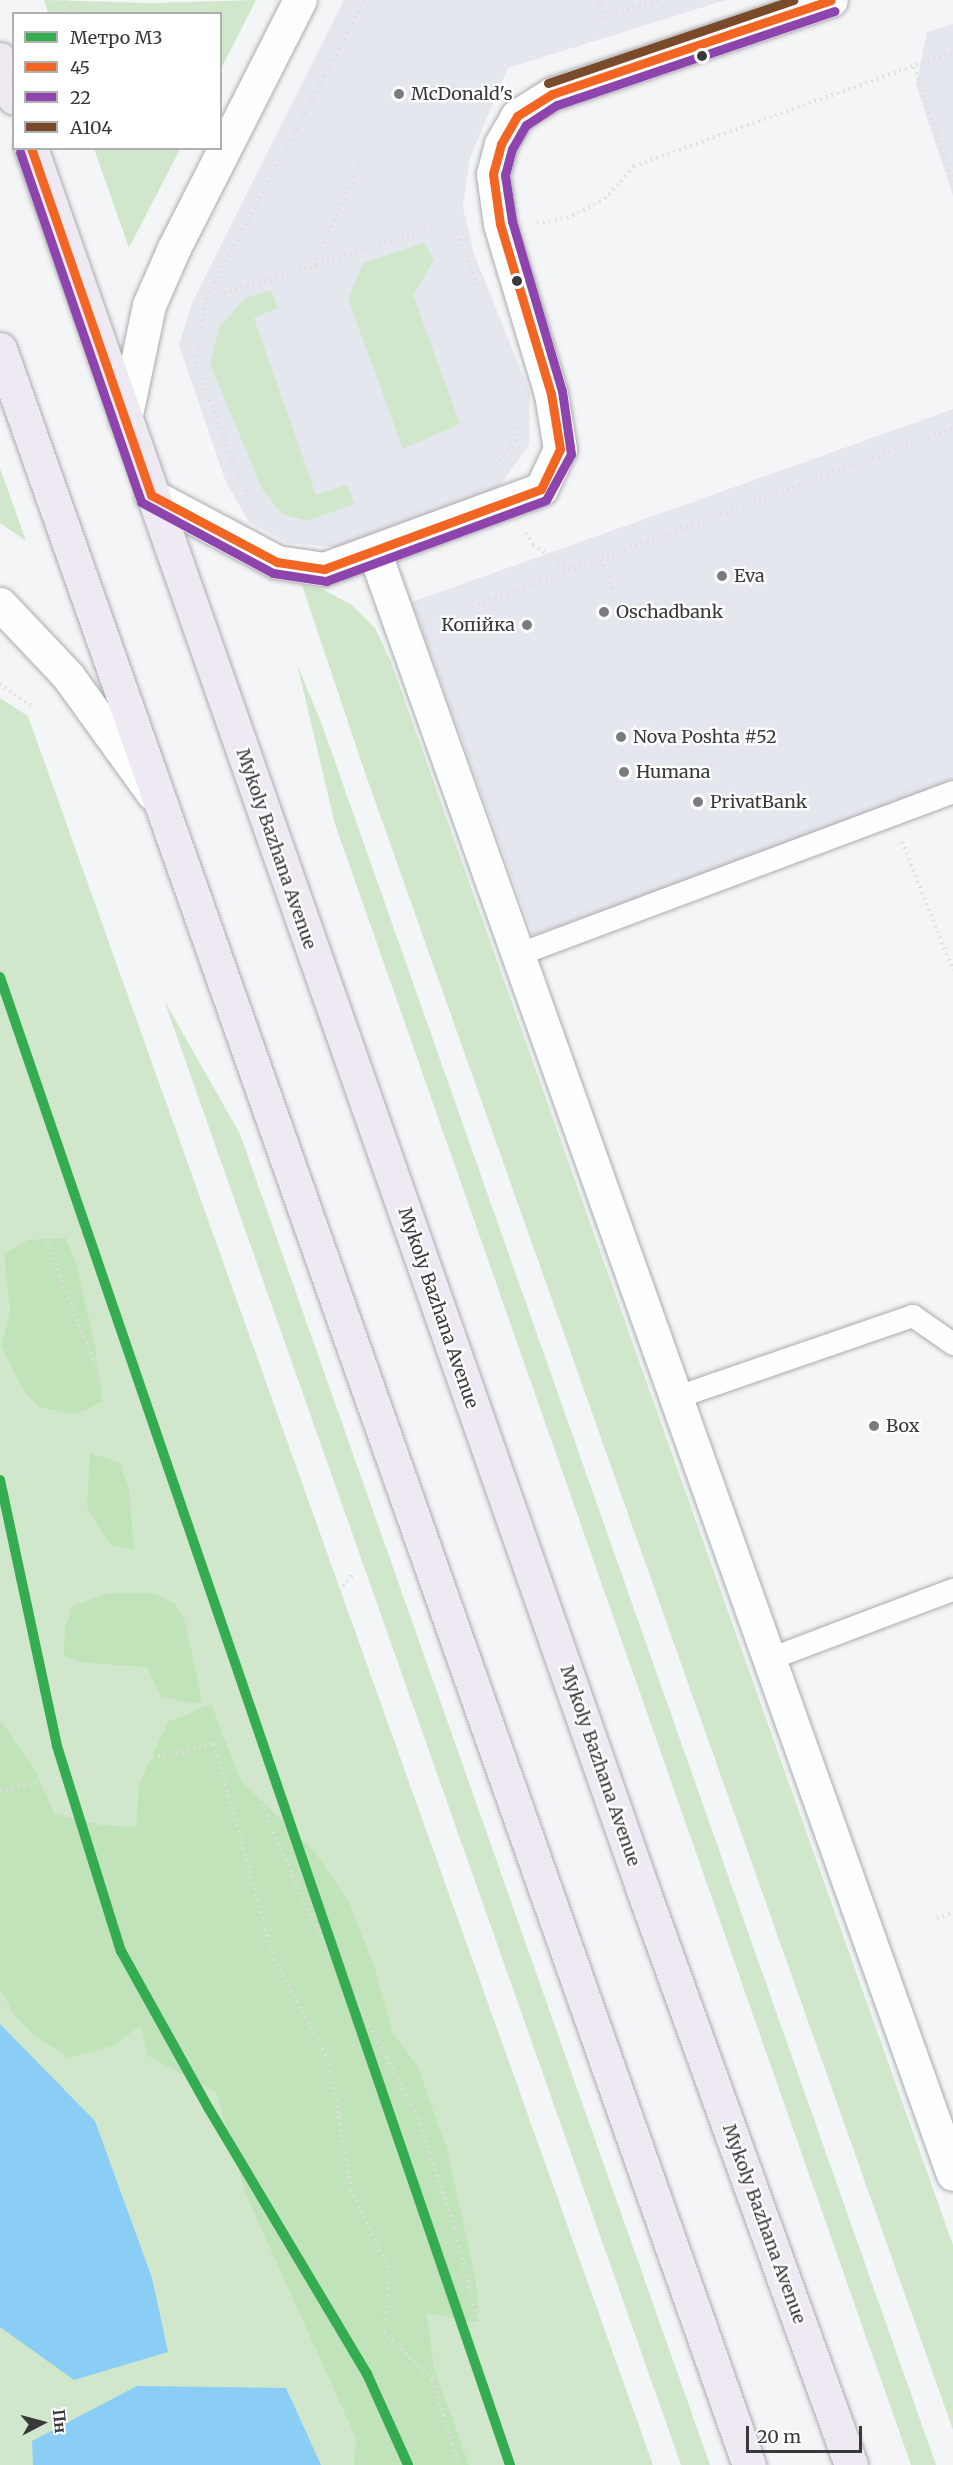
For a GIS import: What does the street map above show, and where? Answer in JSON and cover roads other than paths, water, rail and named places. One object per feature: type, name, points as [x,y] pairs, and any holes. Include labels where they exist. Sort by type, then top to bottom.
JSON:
[{"type":"highway","points":[[0,59],[12,92]]},
{"type":"highway","name":"Mykoly Bazhana Avenue","points":[[32,150],[151,495],[851,2465]]},
{"type":"highway","points":[[0,349],[749,2465]]},
{"type":"street","points":[[125,419],[153,295],[174,248],[300,0]]},
{"type":"street","points":[[151,495],[277,562],[324,569],[541,489],[560,449],[550,394],[500,224],[493,174],[501,144],[518,116],[552,94],[831,0]]},
{"type":"street","points":[[374,551],[520,954],[675,1398],[953,2174]]},
{"type":"street","points":[[0,604],[69,676],[161,806]]},
{"type":"lane","points":[[520,954],[953,792]]},
{"type":"lane","points":[[675,1398],[913,1316],[953,1344]]},
{"type":"lane","points":[[770,1659],[953,1590]]},
{"type":"water","points":[[0,2024],[95,2121],[152,2278],[168,2352],[74,2380],[0,2327]]},
{"type":"water","points":[[137,2386],[286,2388],[321,2465],[33,2465],[32,2441]]},
{"type":"metro line","name":"M3","points":[[0,977],[510,2465]]},
{"type":"metro line","name":"M3","points":[[0,1480],[57,1746],[121,1951],[209,2109],[367,2374],[408,2465]]},
{"type":"place","name":"McDonald's","points":[[399,94]]},
{"type":"place","name":"Eva","points":[[722,576]]},
{"type":"place","name":"Oschadbank","points":[[604,612]]},
{"type":"place","name":"Копійка","points":[[527,625]]},
{"type":"place","name":"Nova Poshta #52","points":[[621,737]]},
{"type":"place","name":"Humana","points":[[624,772]]},
{"type":"place","name":"PrivatBank","points":[[698,802]]},
{"type":"place","name":"Box","points":[[874,1426]]}]
